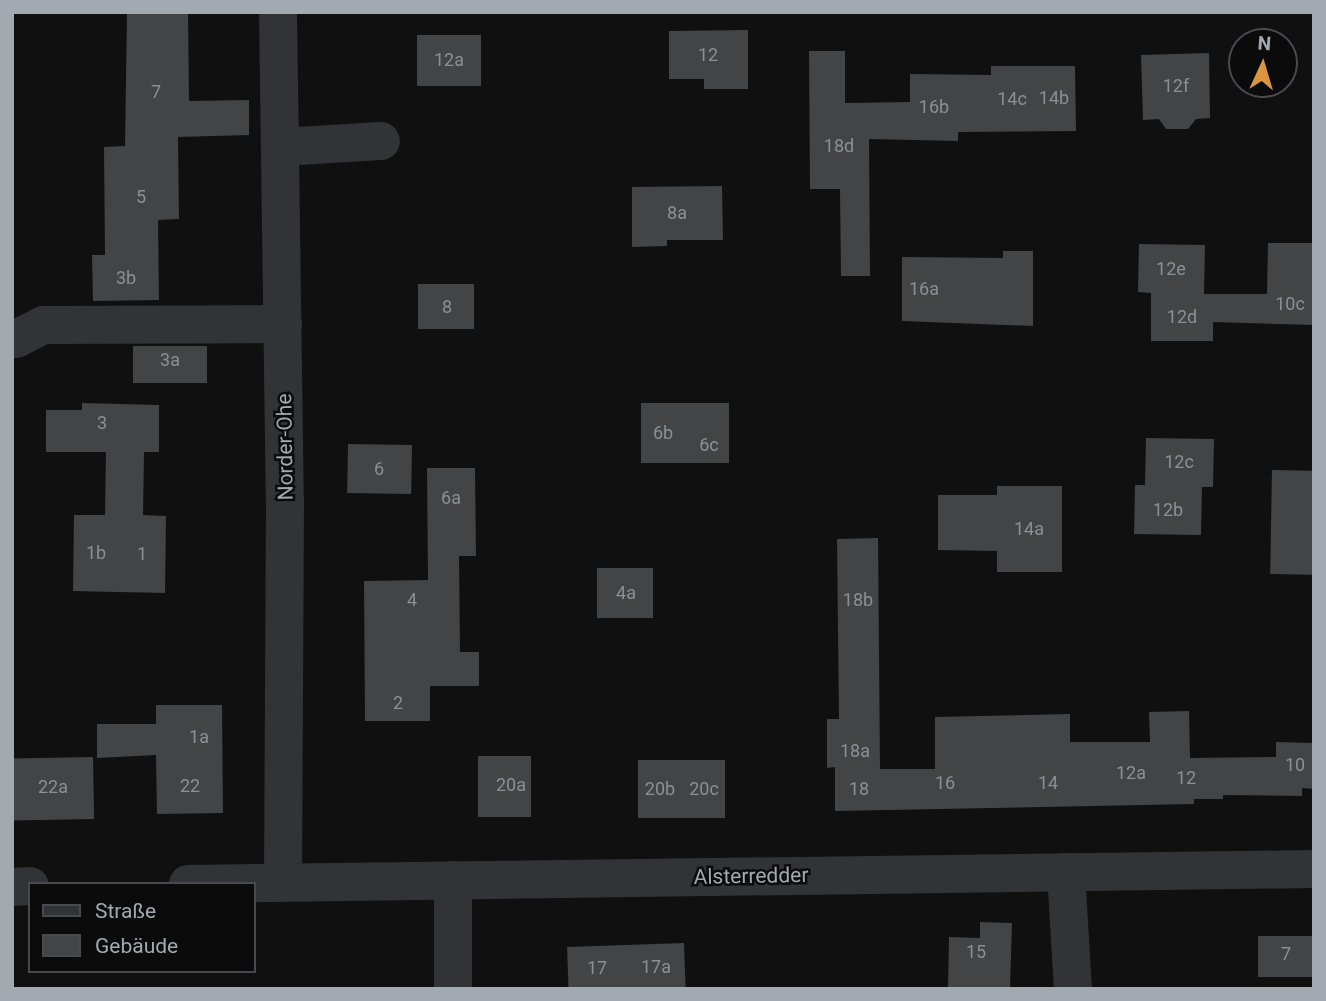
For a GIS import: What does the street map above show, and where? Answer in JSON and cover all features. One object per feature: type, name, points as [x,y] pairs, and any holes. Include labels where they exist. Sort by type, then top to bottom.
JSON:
[{"type":"street","name":"Norder-Ohe","points":[[278,12],[283,324],[283,882]]},
{"type":"street","points":[[281,147],[382,141]]},
{"type":"street","points":[[16,339],[43,325],[283,324]]},
{"type":"street","name":"Alsterredder","points":[[256,883],[1314,869]]},
{"type":"street","points":[[1066,872],[1073,989]]},
{"type":"street","points":[[453,880],[453,989]]},
{"type":"building","points":[[127,12],[188,12],[189,101],[249,100],[249,135],[178,137],[179,219],[158,220],[159,300],[93,301],[92,255],[105,255],[104,147],[125,146]]},
{"type":"building","points":[[748,30],[748,89],[704,89],[704,79],[669,79],[669,31]]},
{"type":"building","points":[[417,35],[481,35],[481,86],[417,86]]},
{"type":"building","points":[[809,51],[845,51],[845,103],[910,102],[910,74],[991,75],[991,66],[1075,66],[1076,131],[958,132],[958,141],[869,139],[870,276],[841,276],[840,189],[810,189]]},
{"type":"building","points":[[1209,53],[1210,118],[1196,119],[1188,129],[1166,129],[1159,119],[1143,120],[1141,55]]},
{"type":"building","points":[[722,186],[723,240],[667,240],[667,246],[632,247],[632,187]]},
{"type":"building","points":[[1268,243],[1314,243],[1314,325],[1213,322],[1213,341],[1151,341],[1151,293],[1138,292],[1139,244],[1205,245],[1204,294],[1267,294]]},
{"type":"building","points":[[1003,251],[1033,251],[1033,326],[902,321],[902,257],[1003,258]]},
{"type":"building","points":[[418,284],[474,284],[474,329],[418,329]]},
{"type":"building","points":[[133,346],[207,346],[207,383],[133,383]]},
{"type":"building","points":[[82,403],[159,405],[159,452],[144,452],[143,515],[166,516],[165,593],[73,591],[74,515],[105,515],[106,452],[46,452],[46,410],[82,410]]},
{"type":"building","points":[[641,403],[729,403],[729,463],[641,463]]},
{"type":"building","points":[[1146,438],[1214,439],[1213,487],[1202,487],[1201,535],[1134,534],[1135,485],[1145,485]]},
{"type":"building","points":[[348,444],[412,445],[411,494],[347,493]]},
{"type":"building","points":[[427,468],[475,468],[476,556],[459,556],[460,652],[479,652],[479,686],[430,686],[430,721],[365,721],[364,581],[428,580]]},
{"type":"building","points":[[1272,470],[1314,471],[1312,575],[1270,574]]},
{"type":"building","points":[[997,486],[1062,486],[1062,572],[997,572],[997,551],[938,550],[938,495],[997,495]]},
{"type":"building","points":[[878,538],[880,769],[935,769],[935,717],[1070,714],[1070,742],[1150,742],[1149,712],[1189,711],[1190,758],[1276,757],[1276,742],[1314,743],[1314,789],[1302,788],[1302,796],[1223,795],[1223,799],[1194,799],[1194,804],[835,811],[835,767],[827,768],[827,719],[839,719],[837,539]]},
{"type":"building","points":[[597,568],[653,568],[653,618],[597,618]]},
{"type":"building","points":[[156,705],[222,705],[223,813],[157,814],[156,755],[97,758],[97,724],[156,724]]},
{"type":"building","points":[[478,756],[531,756],[531,817],[478,817]]},
{"type":"building","points":[[93,757],[94,819],[13,820],[12,758]]},
{"type":"building","points":[[638,760],[725,760],[725,818],[638,818]]},
{"type":"building","points":[[980,922],[1012,923],[1010,989],[948,989],[949,937],[980,938]]},
{"type":"building","points":[[1258,936],[1314,936],[1314,977],[1258,977]]},
{"type":"building","points":[[684,943],[686,989],[569,989],[567,947]]}]
